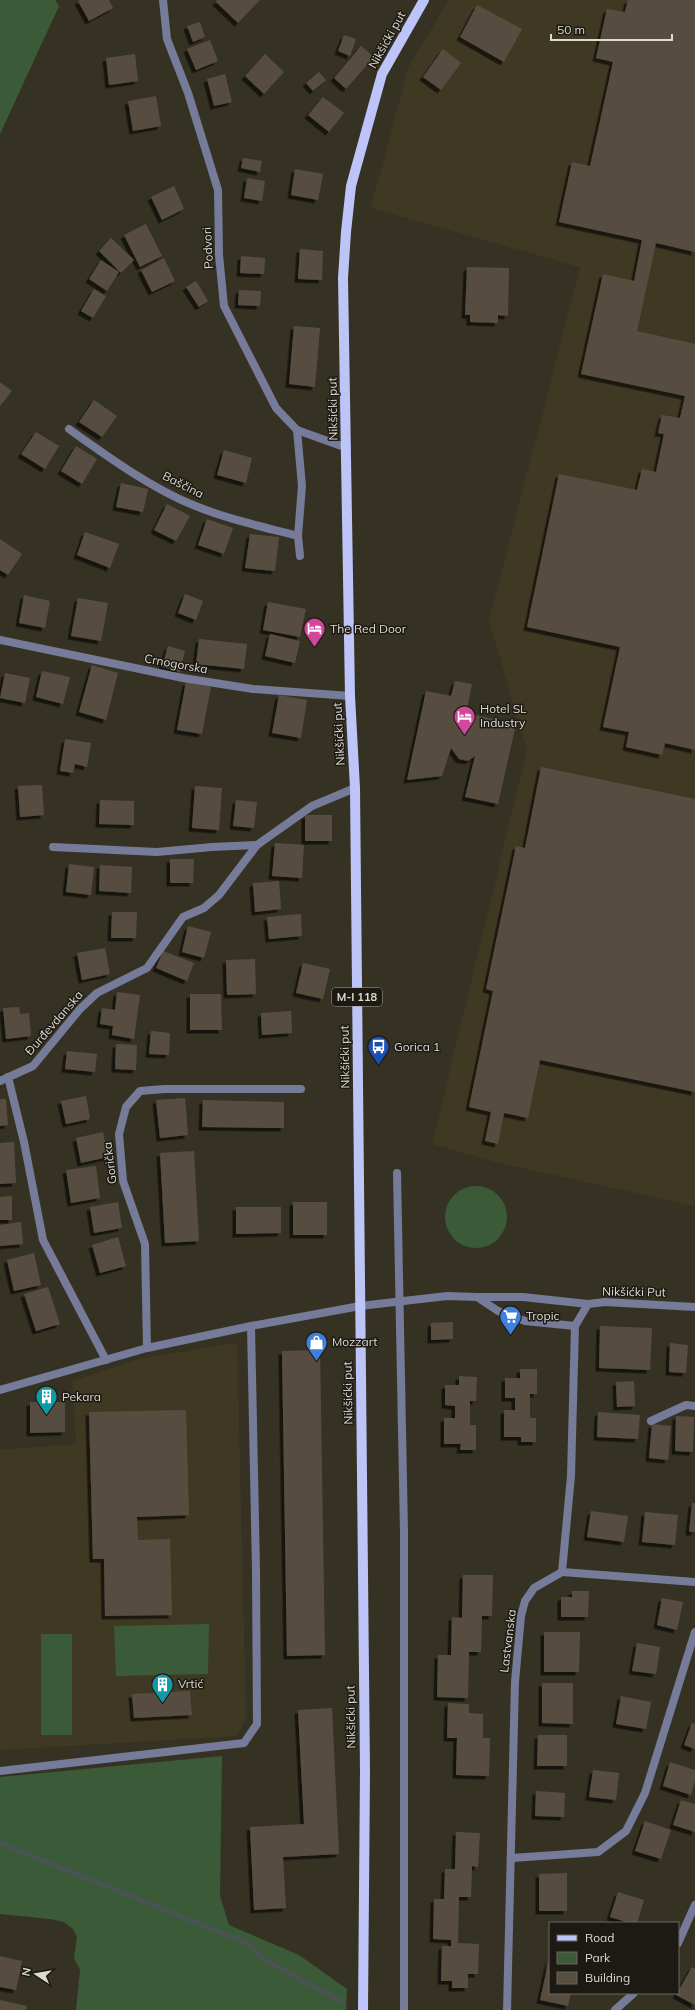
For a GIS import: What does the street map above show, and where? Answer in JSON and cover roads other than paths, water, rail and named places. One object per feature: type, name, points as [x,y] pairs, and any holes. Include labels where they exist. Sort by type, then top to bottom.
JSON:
[{"type":"main road","name":"Nikšićki put","points":[[363,2010],[365,1763],[355,788],[350,696],[343,278],[351,186],[382,74],[424,0]]},
{"type":"street","name":"Podvori","points":[[163,0],[167,39],[188,93],[218,190],[219,255],[224,306],[276,408],[297,430],[347,448]]},
{"type":"street","name":"Baščina","points":[[69,430],[109,458],[193,505],[237,521],[298,536]]},
{"type":"street","points":[[297,430],[302,486],[298,536],[300,556]]},
{"type":"street","name":"Crnogorska","points":[[0,640],[206,682],[253,689],[350,696]]},
{"type":"street","name":"Đurđevdanska","points":[[4,1079],[33,1066],[80,1009],[97,993],[147,968],[183,917],[204,908],[219,895],[257,845],[312,806],[355,788]]},
{"type":"street","points":[[53,847],[157,852],[257,845]]},
{"type":"street","points":[[4,1079],[24,1142],[43,1240],[106,1360]]},
{"type":"street","name":"Gorička","points":[[147,1348],[145,1244],[122,1181],[119,1134],[126,1107],[140,1091],[172,1089],[302,1089]]},
{"type":"street","points":[[397,1173],[404,1532],[404,2010]]},
{"type":"street","points":[[0,1390],[147,1348],[251,1326],[360,1306],[447,1296],[523,1297],[588,1304]]},
{"type":"street","points":[[477,1297],[498,1311],[525,1320],[575,1326],[571,1476],[562,1572],[695,1582]]},
{"type":"street","name":"Nikšićki Put","points":[[575,1326],[588,1304],[605,1302],[695,1306]]},
{"type":"street","points":[[0,1771],[244,1743],[257,1724],[256,1562],[251,1326]]},
{"type":"street","points":[[651,1421],[686,1405],[695,1406]]},
{"type":"street","name":"Lastvanska","points":[[507,2010],[508,1900],[512,1858],[515,1682],[521,1616],[525,1601],[534,1588],[562,1572]]},
{"type":"street","points":[[512,1858],[598,1852],[626,1831],[645,1793],[695,1632]]},
{"type":"street","points":[[679,1940],[695,1905]]},
{"type":"street","points":[[615,2010],[633,1994]]},
{"type":"waterway","points":[[0,1843],[249,1944],[265,1960],[342,2002]]},
{"type":"place","name":"The Red Door","points":[[314,648]]},
{"type":"place","name":"Hotel SL Industry","points":[[465,736]]},
{"type":"place","name":"Gorica 1","points":[[379,1066]]},
{"type":"place","name":"Tropic","points":[[510,1336]]},
{"type":"place","name":"Mozzart","points":[[316,1362]]},
{"type":"place","name":"Pekara","points":[[47,1416]]},
{"type":"place","name":"Vrtić","points":[[162,1704]]}]
